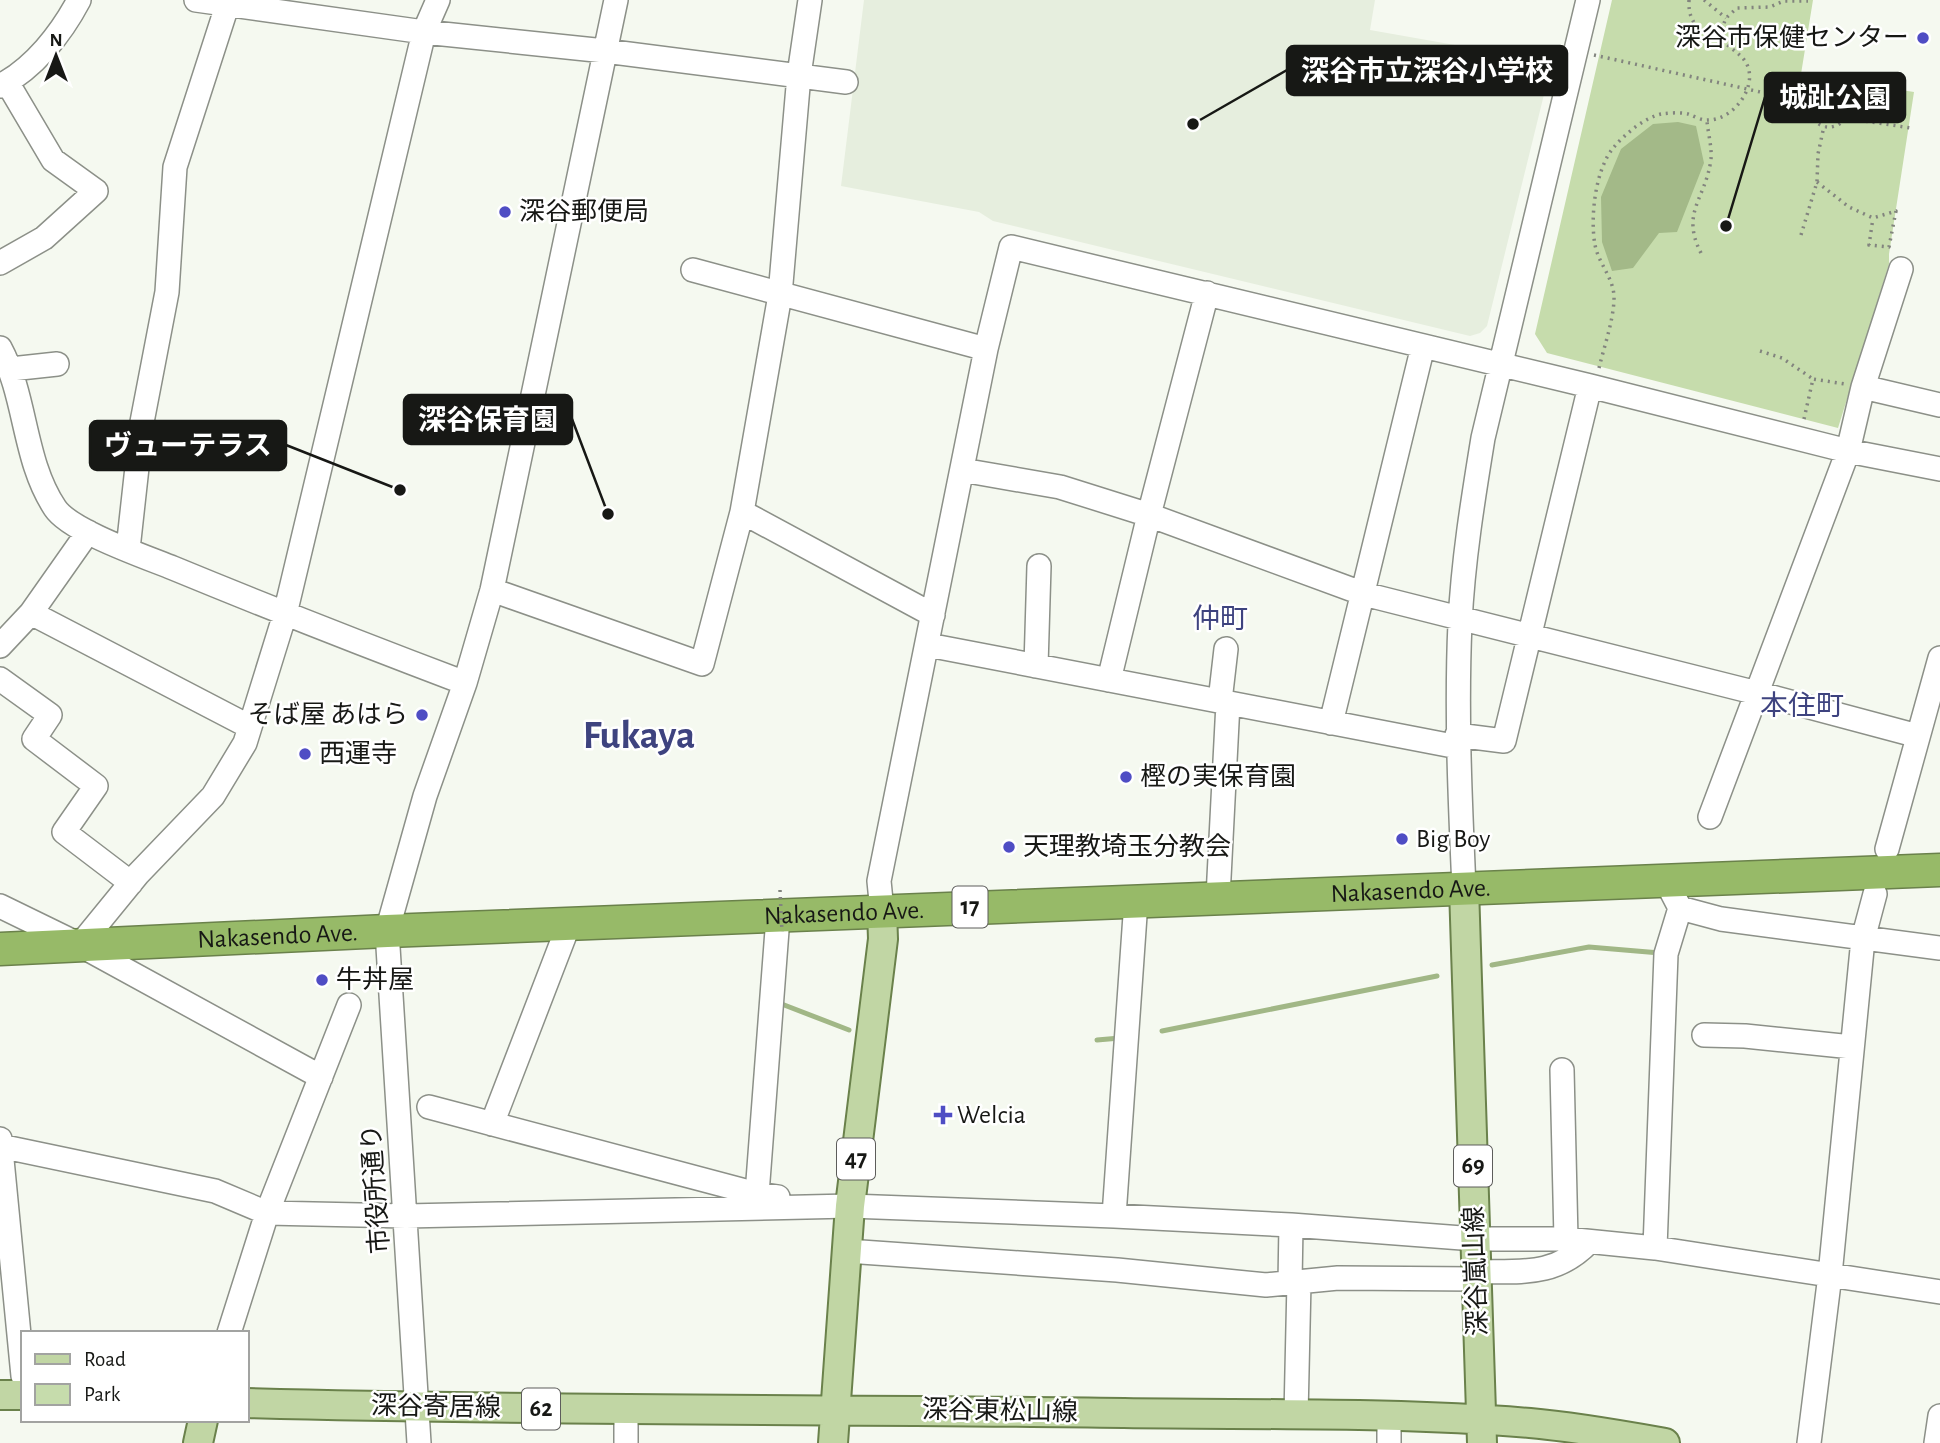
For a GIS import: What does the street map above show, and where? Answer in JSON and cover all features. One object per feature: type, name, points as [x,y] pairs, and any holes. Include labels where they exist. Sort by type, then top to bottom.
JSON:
[{"type":"highway","name":"Nakasendo Ave.","points":[[0,950],[780,913],[1940,870]]},
{"type":"main road","name":"深谷嵐山線","points":[[1464,888],[1481,1432]]},
{"type":"main road","name":"47","points":[[835,1409],[850,1206],[883,939],[882,911]]},
{"type":"main road","points":[[0,1395],[21,1395]]},
{"type":"main road","name":"深谷寄居線","points":[[248,1403],[418,1408],[835,1409]]},
{"type":"main road","name":"深谷東松山線","points":[[835,1409],[1296,1416],[1389,1430],[1481,1432],[1569,1427],[1665,1443]]},
{"type":"main road","points":[[833,1443],[835,1409]]},
{"type":"main road","points":[[198,1443],[203,1422]]},
{"type":"street","points":[[0,262],[44,237],[96,191],[53,160],[4,84],[19,76],[45,48],[68,20],[79,0]]},
{"type":"street","points":[[80,945],[131,883],[213,796],[246,743],[285,614],[424,32],[438,0]]},
{"type":"street","name":"市役所通り","points":[[419,1443],[387,931],[425,796],[465,684],[492,590],[616,0]]},
{"type":"street","points":[[492,590],[702,664],[742,512],[780,295],[799,75],[810,0]]},
{"type":"street","points":[[1464,888],[1457,741],[1460,620],[1471,510],[1483,438],[1588,0]]},
{"type":"street","points":[[128,549],[142,422],[167,292],[175,167],[214,2],[316,8],[424,32],[605,51],[846,82]]},
{"type":"street","points":[[882,911],[879,881],[986,349],[1011,247],[1848,451],[1940,469]]},
{"type":"street","points":[[1710,817],[1848,451],[1863,387],[1901,269]]},
{"type":"street","points":[[693,270],[986,349]]},
{"type":"street","points":[[1109,680],[1207,293]]},
{"type":"street","points":[[1331,723],[1423,346]]},
{"type":"street","points":[[0,348],[12,369],[27,440],[56,510],[88,532],[285,614],[465,684]]},
{"type":"street","points":[[12,369],[57,364]]},
{"type":"street","points":[[928,645],[1331,723],[1457,741],[1504,741],[1592,387]]},
{"type":"street","points":[[1863,387],[1940,405]]},
{"type":"street","points":[[962,470],[1060,487],[1149,515],[1364,594],[1918,736]]},
{"type":"street","points":[[742,512],[933,615]]},
{"type":"street","points":[[0,646],[31,614],[88,532]]},
{"type":"street","points":[[1036,666],[1039,566]]},
{"type":"street","points":[[31,614],[250,727]]},
{"type":"street","points":[[1218,897],[1226,649]]},
{"type":"street","points":[[1887,849],[1940,658]]},
{"type":"street","points":[[0,679],[50,715],[34,739],[96,786],[64,832],[131,883]]},
{"type":"street","points":[[1655,1248],[1666,954],[1680,908],[1665,879]]},
{"type":"street","points":[[1809,1443],[1830,1275],[1863,939],[1875,894]]},
{"type":"street","points":[[1114,1216],[1136,901]]},
{"type":"street","points":[[0,906],[80,945],[321,1077]]},
{"type":"street","points":[[1680,908],[1721,919],[1940,948]]},
{"type":"street","points":[[757,1194],[780,913]]},
{"type":"street","points":[[492,1124],[569,924]]},
{"type":"street","points":[[230,1331],[267,1213],[349,1005]]},
{"type":"street","points":[[1704,1035],[1745,1036],[1852,1047]]},
{"type":"street","points":[[847,1251],[1117,1270],[1266,1286],[1338,1278],[1476,1276],[1542,1270],[1576,1255],[1577,1240],[1562,1070]]},
{"type":"street","points":[[429,1107],[757,1194],[850,1206]]},
{"type":"street","points":[[21,1356],[0,1144],[215,1191],[267,1213],[406,1216],[850,1206],[1114,1216],[1291,1225],[1475,1239],[1577,1240],[1655,1248],[1940,1292]]},
{"type":"street","points":[[1291,1225],[1296,1416]]},
{"type":"street","points":[[626,1410],[626,1443]]},
{"type":"street","points":[[1936,1443],[1940,1416]]},
{"type":"path","points":[[1592,387],[1614,301],[1612,282],[1595,247],[1594,212],[1601,170],[1613,148],[1642,123],[1660,114],[1684,113],[1707,121],[1720,117],[1740,103],[1748,89],[1748,68],[1739,54],[1724,44],[1719,36],[1705,33],[1694,25],[1688,14],[1689,0]]},
{"type":"path","points":[[1704,0],[1726,18]]},
{"type":"path","points":[[1719,36],[1726,18],[1737,8],[1770,7],[1784,1],[1808,1]]},
{"type":"path","points":[[1574,51],[1810,103]]},
{"type":"path","points":[[1836,90],[1846,99],[1845,118],[1836,125],[1819,124],[1811,115],[1810,103],[1817,92],[1836,90]]},
{"type":"path","points":[[1845,118],[1911,128]]},
{"type":"path","points":[[1701,253],[1693,238],[1691,220],[1711,158],[1707,121]]},
{"type":"path","points":[[1801,235],[1817,182],[1818,154],[1824,126]]},
{"type":"path","points":[[1817,182],[1849,207],[1873,218],[1896,211],[1889,247],[1869,244],[1873,218]]},
{"type":"path","points":[[1760,351],[1782,358],[1813,379],[1863,387]]},
{"type":"path","points":[[1799,438],[1813,379]]},
{"type":"shaded area","points":[[864,0],[1375,0],[1370,30],[1552,62],[1487,326],[1480,333],[1470,336],[993,221],[979,212],[841,186]]},
{"type":"green space","points":[[1612,0],[1813,0],[1801,74],[1914,92],[1889,264],[1838,428],[1547,353],[1535,334]]},
{"type":"green space","points":[[1678,122],[1696,126],[1704,163],[1677,232],[1659,233],[1633,268],[1612,271],[1602,242],[1601,197],[1621,149],[1653,124]]},
{"type":"waterway","points":[[1492,965],[1589,947],[1660,953]]},
{"type":"waterway","points":[[1162,1031],[1437,976]]},
{"type":"waterway","points":[[779,1003],[849,1030]]},
{"type":"waterway","points":[[1097,1040],[1120,1038]]},
{"type":"place","name":"深谷市保健センター","points":[[1923,38]]},
{"type":"place","name":"深谷市立深谷小学校","points":[[1193,124]]},
{"type":"place","name":"深谷郵便局","points":[[505,212]]},
{"type":"place","name":"城趾公園","points":[[1726,226]]},
{"type":"place","name":"ヴューテラス","points":[[400,490]]},
{"type":"place","name":"深谷保育園","points":[[608,514]]},
{"type":"place","name":"そば屋 あはら","points":[[422,715]]},
{"type":"place","name":"西運寺","points":[[305,754]]},
{"type":"place","name":"樫の実保育園","points":[[1126,777]]},
{"type":"place","name":"Big Boy","points":[[1402,839]]},
{"type":"place","name":"天理教埼玉分教会","points":[[1009,847]]},
{"type":"place","name":"牛丼屋","points":[[322,980]]},
{"type":"place","name":"Welcia","points":[[943,1115]]},
{"type":"district","name":"仲町","points":[[1220,620]]},
{"type":"district","name":"本住町","points":[[1802,707]]},
{"type":"district","name":"Fukaya","points":[[639,736]]}]
